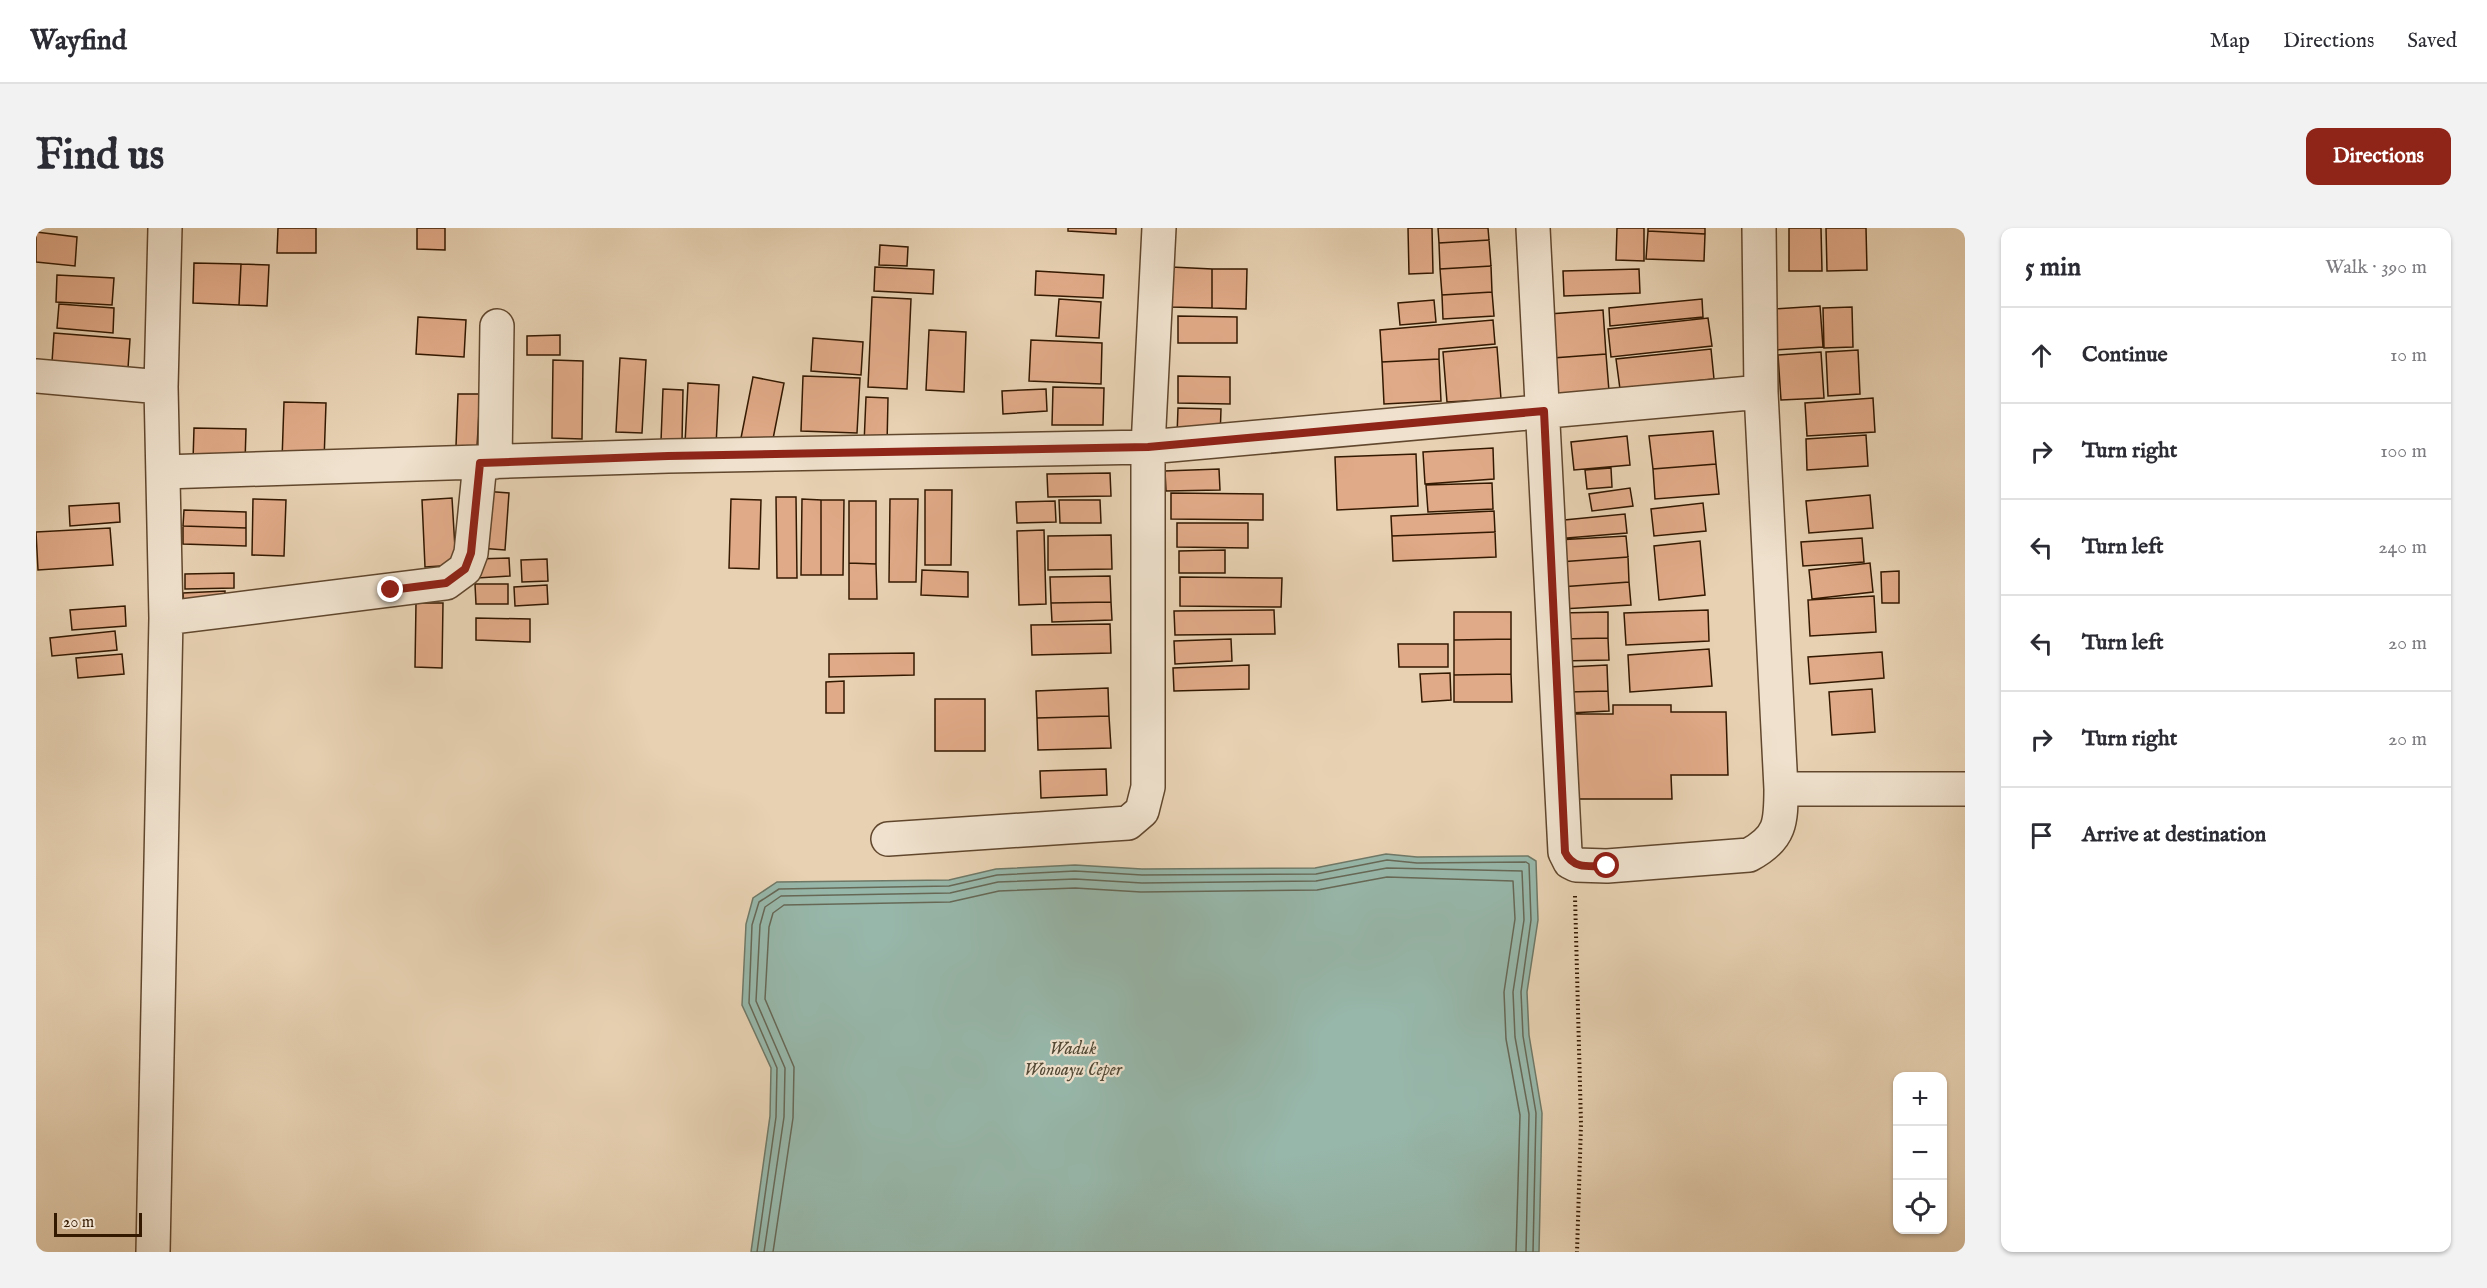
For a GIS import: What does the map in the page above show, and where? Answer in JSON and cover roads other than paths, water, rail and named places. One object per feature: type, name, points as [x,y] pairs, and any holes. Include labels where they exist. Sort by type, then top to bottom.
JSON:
[{"type":"street","points":[[153,1252],[166,618],[161,387],[165,228]]},
{"type":"street","points":[[888,839],[1128,823],[1142,811],[1148,787],[1148,447],[1159,228]]},
{"type":"street","points":[[1533,228],[1565,852],[1570,861],[1576,865],[1607,866],[1749,855],[1763,848],[1778,830],[1781,815],[1781,789],[1761,392],[1759,228]]},
{"type":"street","points":[[166,618],[446,583],[465,569],[471,553],[488,462],[497,327]]},
{"type":"street","points":[[36,376],[161,387]]},
{"type":"street","points":[[163,472],[680,455],[1148,447],[1761,392]]},
{"type":"street","points":[[1781,789],[1965,789]]},
{"type":"water","name":"Waduk Wonoayu Ceper","points":[[1386,854],[1417,857],[1528,856],[1536,861],[1538,920],[1527,992],[1529,1035],[1542,1113],[1539,1252],[751,1252],[770,1116],[771,1068],[742,1005],[746,924],[753,898],[777,882],[949,880],[996,869],[1075,865],[1142,869],[1315,868]]}]
